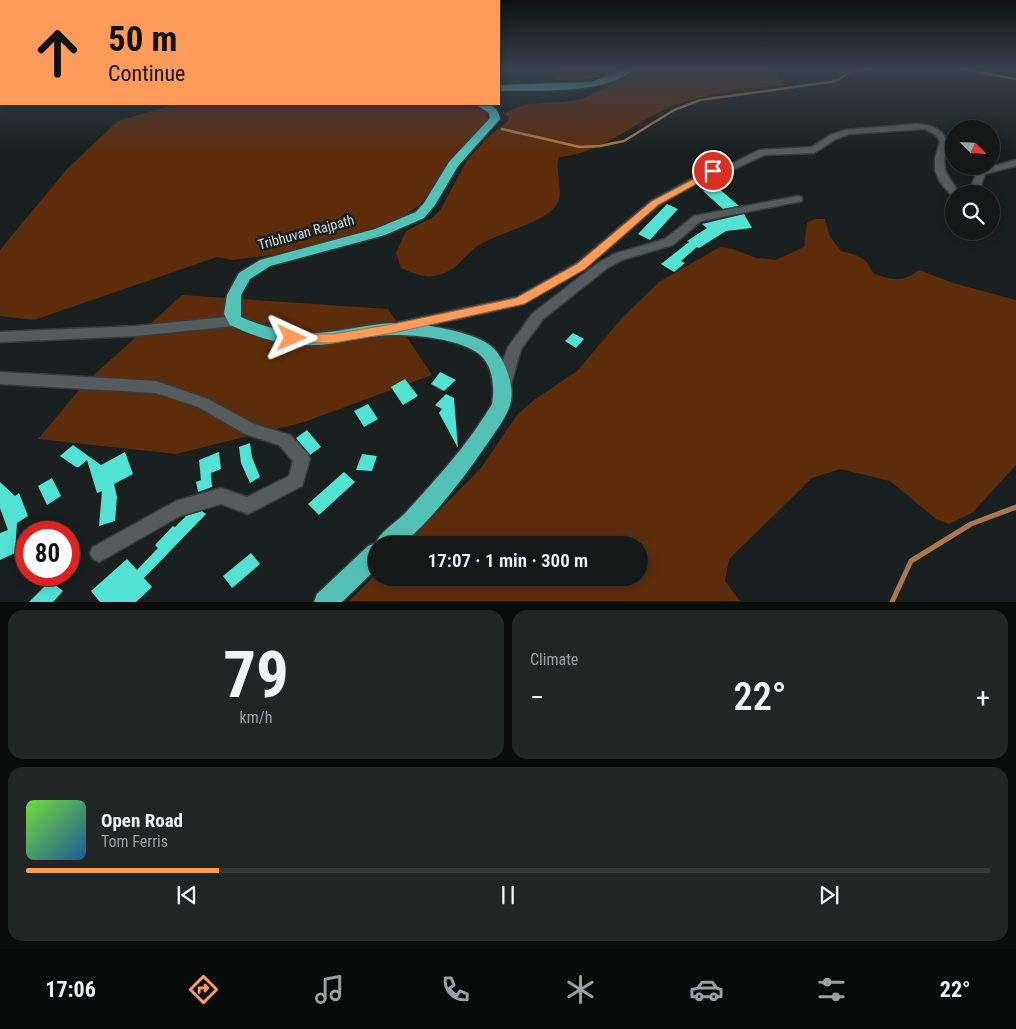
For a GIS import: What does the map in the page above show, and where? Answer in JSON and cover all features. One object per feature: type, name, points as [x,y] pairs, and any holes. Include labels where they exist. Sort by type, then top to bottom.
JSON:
[{"type":"highway","name":"Tribhuvan Rajpath","points":[[235,321],[232,314],[236,290],[244,276],[253,268],[272,260],[392,228],[412,219],[425,210],[453,164],[495,119],[493,108]]},
{"type":"highway","points":[[235,321],[266,334],[304,339],[333,338],[393,329],[439,333],[469,342],[485,350],[498,371],[503,393],[501,405],[489,426],[458,468],[408,526],[396,536]]},
{"type":"highway","points":[[325,602],[368,562]]},
{"type":"street","points":[[393,329],[520,301],[581,266],[655,203],[707,174],[728,169],[762,152],[814,150],[822,146],[828,138],[851,130],[879,130],[919,125],[939,133],[944,142],[938,158],[942,180],[947,185]]},
{"type":"street","points":[[975,185],[981,172],[1016,163]]},
{"type":"street","points":[[503,393],[509,363],[515,347],[524,334],[538,316],[593,272],[618,257],[669,242],[698,218],[798,199]]},
{"type":"street","points":[[581,266],[590,267],[593,272]]},
{"type":"street","points":[[0,337],[136,331],[235,321]]},
{"type":"street","points":[[0,378],[156,387],[203,403],[250,429],[284,440],[302,459],[296,481],[248,506],[222,496],[176,509],[99,553]]},
{"type":"shaded area","points":[[588,96],[708,96],[663,110],[591,149],[559,157],[560,190],[557,203],[553,209],[529,224],[481,244],[456,266],[443,274],[426,276],[401,268],[396,253],[406,231],[433,217],[441,209],[467,160],[488,137],[508,121],[509,117],[505,114],[513,109],[530,104]]},
{"type":"shaded area","points":[[173,105],[477,105],[487,110],[488,120],[438,177],[427,197],[418,206],[399,219],[346,237],[272,255],[232,260],[217,257],[34,320],[0,316],[0,250],[67,169],[118,121]]},
{"type":"shaded area","points":[[815,219],[825,219],[830,237],[841,251],[856,255],[866,261],[874,274],[887,278],[903,279],[919,270],[953,283],[1016,300],[1016,465],[973,512],[949,524],[936,519],[890,481],[840,469],[812,478],[729,559],[725,581],[740,601],[349,601],[368,582],[368,586],[648,586],[648,536],[414,536],[481,468],[517,415],[534,400],[577,371],[622,318],[659,282],[720,247],[733,249],[756,258],[776,260],[804,247],[807,223]]},
{"type":"shaded area","points":[[182,295],[388,309],[432,375],[304,422],[176,454],[38,439],[85,383]]},
{"type":"building","points":[[717,187],[739,206],[723,209],[703,191]]},
{"type":"building","points":[[667,204],[678,209],[650,240],[638,234]]},
{"type":"building","points":[[744,214],[752,228],[726,231],[699,248],[697,247],[681,261],[685,263],[674,272],[661,264],[689,242],[687,241],[707,228],[702,224]]},
{"type":"building","points":[[573,333],[584,339],[576,348],[565,341]]},
{"type":"building","points":[[440,372],[456,380],[444,391],[431,384]]},
{"type":"building","points":[[405,379],[418,396],[403,405],[391,387]]},
{"type":"building","points":[[446,394],[454,398],[458,448],[439,413],[442,409],[435,405]]},
{"type":"building","points":[[368,404],[378,419],[364,427],[354,411]]},
{"type":"building","points":[[307,430],[321,447],[310,455],[296,438]]},
{"type":"building","points":[[250,443],[252,457],[260,477],[250,483],[241,463],[239,447]]},
{"type":"building","points":[[73,445],[101,465],[125,452],[133,474],[114,484],[117,497],[115,521],[99,526],[102,491],[97,493],[87,460],[79,467],[76,467],[60,456]]},
{"type":"building","points":[[219,452],[221,469],[211,473],[212,487],[198,492],[196,482],[201,480],[199,460]]},
{"type":"building","points":[[362,454],[377,456],[372,471],[356,470]]},
{"type":"building","points":[[344,472],[355,482],[319,515],[308,504]]},
{"type":"building","points":[[52,478],[61,496],[47,505],[38,486]]},
{"type":"building","points":[[0,482],[15,496],[19,493],[28,516],[20,521],[15,521],[15,553],[0,560],[0,533],[8,530],[0,508]]},
{"type":"building","points":[[202,511],[206,514],[144,578],[152,587],[136,602],[100,602],[91,591],[127,559],[137,570],[158,548],[155,545],[173,526],[175,527],[186,516]]},
{"type":"building","points":[[251,553],[260,564],[232,588],[223,576]]},
{"type":"building","points":[[45,586],[56,586],[63,591],[53,602],[29,602]]},
{"type":"waterway","points":[[502,129],[580,147],[600,146],[624,141],[674,110],[700,100],[728,96]]},
{"type":"waterway","points":[[892,602],[911,561],[971,524],[1016,507]]},
{"type":"route","points":[[292,338],[333,338],[393,329],[520,301],[581,266],[655,203],[713,171]]}]
